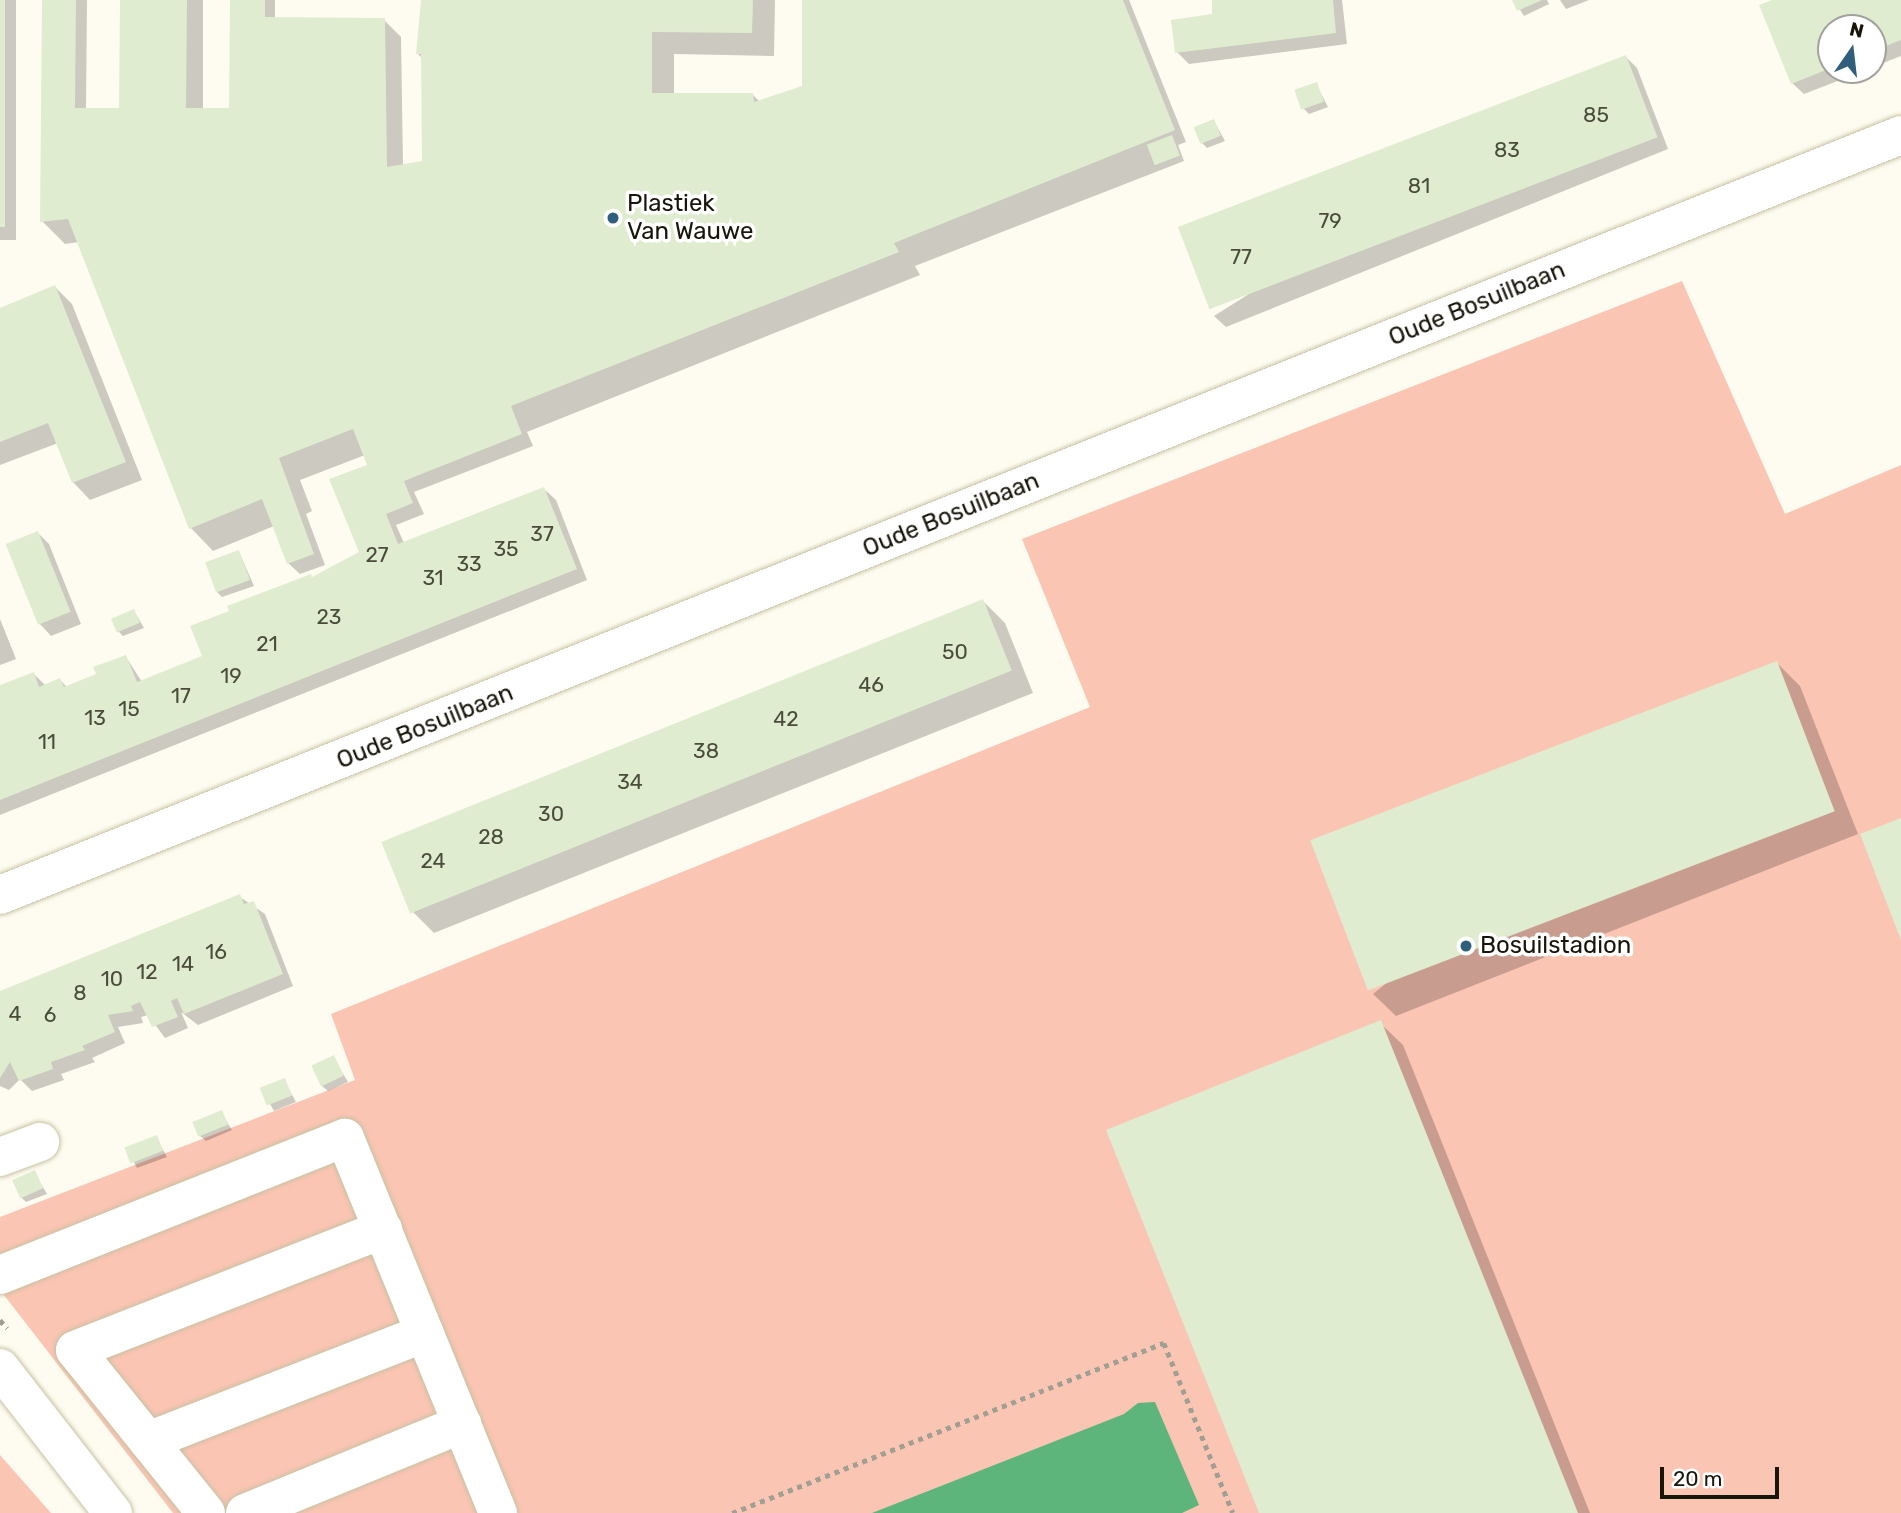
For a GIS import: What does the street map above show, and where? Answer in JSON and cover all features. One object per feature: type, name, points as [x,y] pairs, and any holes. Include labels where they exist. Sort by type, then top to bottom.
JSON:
[{"type":"street","name":"Oude Bosuilbaan","points":[[0,895],[1901,135]]},
{"type":"street","points":[[0,1275],[345,1138],[498,1513]]},
{"type":"street","points":[[0,1157],[40,1142]]},
{"type":"street","points":[[206,1513],[75,1350],[383,1229]]},
{"type":"street","points":[[148,1441],[425,1333]]},
{"type":"street","points":[[0,1368],[113,1513]]},
{"type":"street","points":[[245,1513],[462,1424]]},
{"type":"path","points":[[732,1513],[1164,1343],[1233,1513]]},
{"type":"shaded area","points":[[1682,281],[1785,514],[1901,465],[1901,1513],[173,1513],[0,1290],[0,1217],[355,1080],[331,1014],[1090,707],[1022,539]]},
{"type":"shaded area","points":[[1155,1402],[1199,1505],[1182,1513],[872,1513],[1124,1414],[1138,1403]]},
{"type":"shaded area","points":[[0,1455],[51,1513],[0,1513]]},
{"type":"building","points":[[0,0],[5,0],[5,227],[0,227]]},
{"type":"building","points":[[42,0],[76,0],[75,108],[119,108],[120,0],[187,0],[186,108],[229,108],[230,0],[265,0],[265,17],[385,18],[387,167],[422,161],[421,54],[416,54],[421,0],[753,0],[752,33],[652,32],[652,93],[753,93],[754,102],[802,86],[802,0],[1123,0],[1175,130],[894,243],[899,252],[511,406],[522,434],[404,481],[413,503],[386,514],[398,544],[544,487],[577,569],[0,800],[0,685],[34,672],[39,687],[60,678],[64,687],[96,674],[93,667],[126,655],[137,682],[202,656],[190,626],[229,611],[227,606],[311,574],[312,577],[359,552],[329,479],[367,465],[353,429],[279,458],[314,554],[287,564],[262,499],[189,529],[68,219],[40,222]]},
{"type":"building","points":[[1212,0],[1333,0],[1336,33],[1175,53],[1171,20],[1212,14]]},
{"type":"building","points":[[1512,0],[1542,0],[1517,11]]},
{"type":"building","points":[[1772,0],[1901,0],[1901,40],[1887,46],[1887,14],[1817,14],[1817,74],[1791,84],[1759,5]]},
{"type":"building","points":[[1626,55],[1658,137],[1209,309],[1178,227]]},
{"type":"building","points":[[1317,82],[1324,102],[1301,110],[1294,90]]},
{"type":"building","points":[[1214,119],[1221,136],[1200,144],[1194,127]]},
{"type":"building","points":[[1172,135],[1180,156],[1155,165],[1147,145]]},
{"type":"building","points":[[55,285],[126,462],[72,483],[48,423],[0,442],[0,308]]},
{"type":"building","points":[[38,531],[71,612],[38,625],[6,544]]},
{"type":"building","points":[[239,550],[250,580],[216,592],[205,562]]},
{"type":"building","points":[[983,599],[1012,670],[410,914],[381,842]]},
{"type":"building","points":[[134,609],[140,623],[117,633],[111,619]]},
{"type":"building","points":[[1777,661],[1835,811],[1368,990],[1310,840]]},
{"type":"building","points":[[1901,818],[1901,940],[1860,834]]},
{"type":"building","points":[[240,894],[244,904],[254,901],[283,974],[184,1014],[177,998],[171,1001],[178,1017],[152,1027],[140,1002],[131,1006],[133,1011],[108,1015],[115,1032],[82,1046],[85,1050],[51,1062],[53,1069],[19,1081],[10,1062],[0,1078],[0,991]]},
{"type":"building","points":[[1381,1020],[1578,1513],[1259,1513],[1106,1130]]},
{"type":"building","points":[[334,1055],[344,1076],[321,1086],[311,1066]]},
{"type":"building","points":[[285,1078],[292,1096],[267,1105],[260,1088]]},
{"type":"building","points":[[222,1110],[228,1125],[198,1137],[192,1122]]},
{"type":"building","points":[[157,1135],[163,1151],[130,1163],[124,1148]]},
{"type":"building","points":[[35,1170],[43,1188],[20,1198],[12,1180]]},
{"type":"place","name":"Plastiek Van Wauwe","points":[[613,218]]},
{"type":"place","name":"Bosuilstadion","points":[[1466,946]]}]
